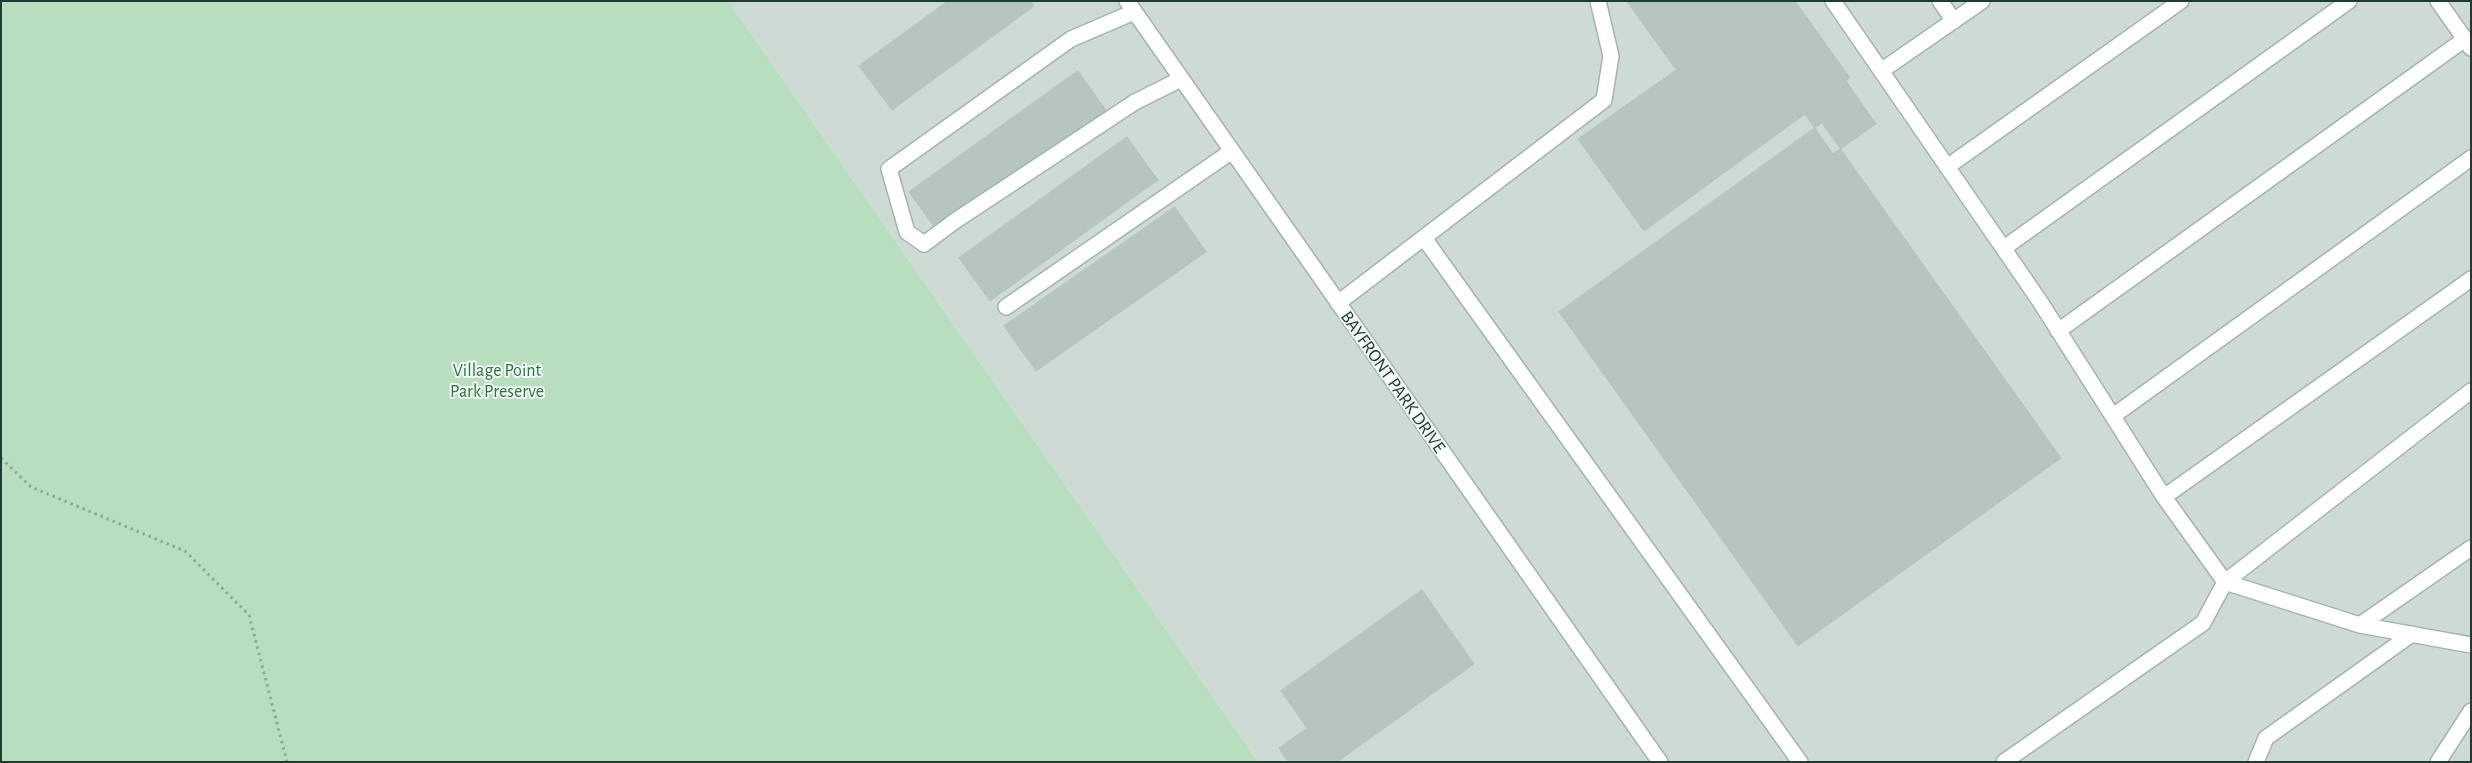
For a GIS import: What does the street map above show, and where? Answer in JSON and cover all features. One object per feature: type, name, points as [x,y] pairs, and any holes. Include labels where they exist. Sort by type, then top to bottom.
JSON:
[{"type":"street","points":[[1338,303],[1604,100],[1611,56],[1598,1]]},
{"type":"street","points":[[1833,1],[2004,248],[2164,497],[2226,582],[2360,625],[2471,645]]},
{"type":"street","points":[[1940,1],[1954,20]]},
{"type":"street","points":[[1881,71],[1982,1]]},
{"type":"street","points":[[1947,167],[2181,1]]},
{"type":"street","points":[[2004,248],[2349,1]]},
{"type":"street","points":[[2058,331],[2468,43],[2438,1]]},
{"type":"street","points":[[1131,7],[1071,39],[889,169],[907,232],[924,244],[955,220],[1135,102],[1181,79]]},
{"type":"street","name":"BAYFRONT PARK DRIVE","points":[[1131,7],[1660,762]]},
{"type":"street","points":[[1006,307],[1232,151]]},
{"type":"street","points":[[2112,416],[2471,158]]},
{"type":"street","points":[[1424,238],[1800,762]]},
{"type":"street","points":[[2164,497],[2471,279]]},
{"type":"street","points":[[2004,762],[2202,623],[2226,582],[2471,391]]},
{"type":"street","points":[[2360,625],[2471,548]]},
{"type":"street","points":[[2256,762],[2266,738],[2412,634]]},
{"type":"street","points":[[2438,762],[2471,711]]},
{"type":"path","points":[[1,458],[31,487],[185,551],[249,615],[287,762]]},
{"type":"shaded area","points":[[728,1],[2471,1],[2471,762],[1258,762]]},
{"type":"green space","name":"Village Point Park Preserve","points":[[1,1],[728,1],[1258,762],[1,762]]},
{"type":"building","points":[[948,1],[1030,1],[1034,6],[892,110],[859,66]]},
{"type":"building","points":[[1627,1],[1795,1],[1850,78],[1846,81],[1876,124],[1833,154],[1805,114],[1644,231],[1578,139],[1676,70]]},
{"type":"building","points":[[1078,71],[1108,113],[940,235],[909,192]]},
{"type":"building","points":[[1822,123],[2061,458],[1798,646],[1559,312]]},
{"type":"building","points":[[1127,137],[1158,180],[990,301],[959,258]]},
{"type":"building","points":[[1175,207],[1206,252],[1036,371],[1004,326]]},
{"type":"building","points":[[1422,590],[1474,664],[1337,762],[1288,762],[1279,748],[1307,728],[1281,691]]}]
